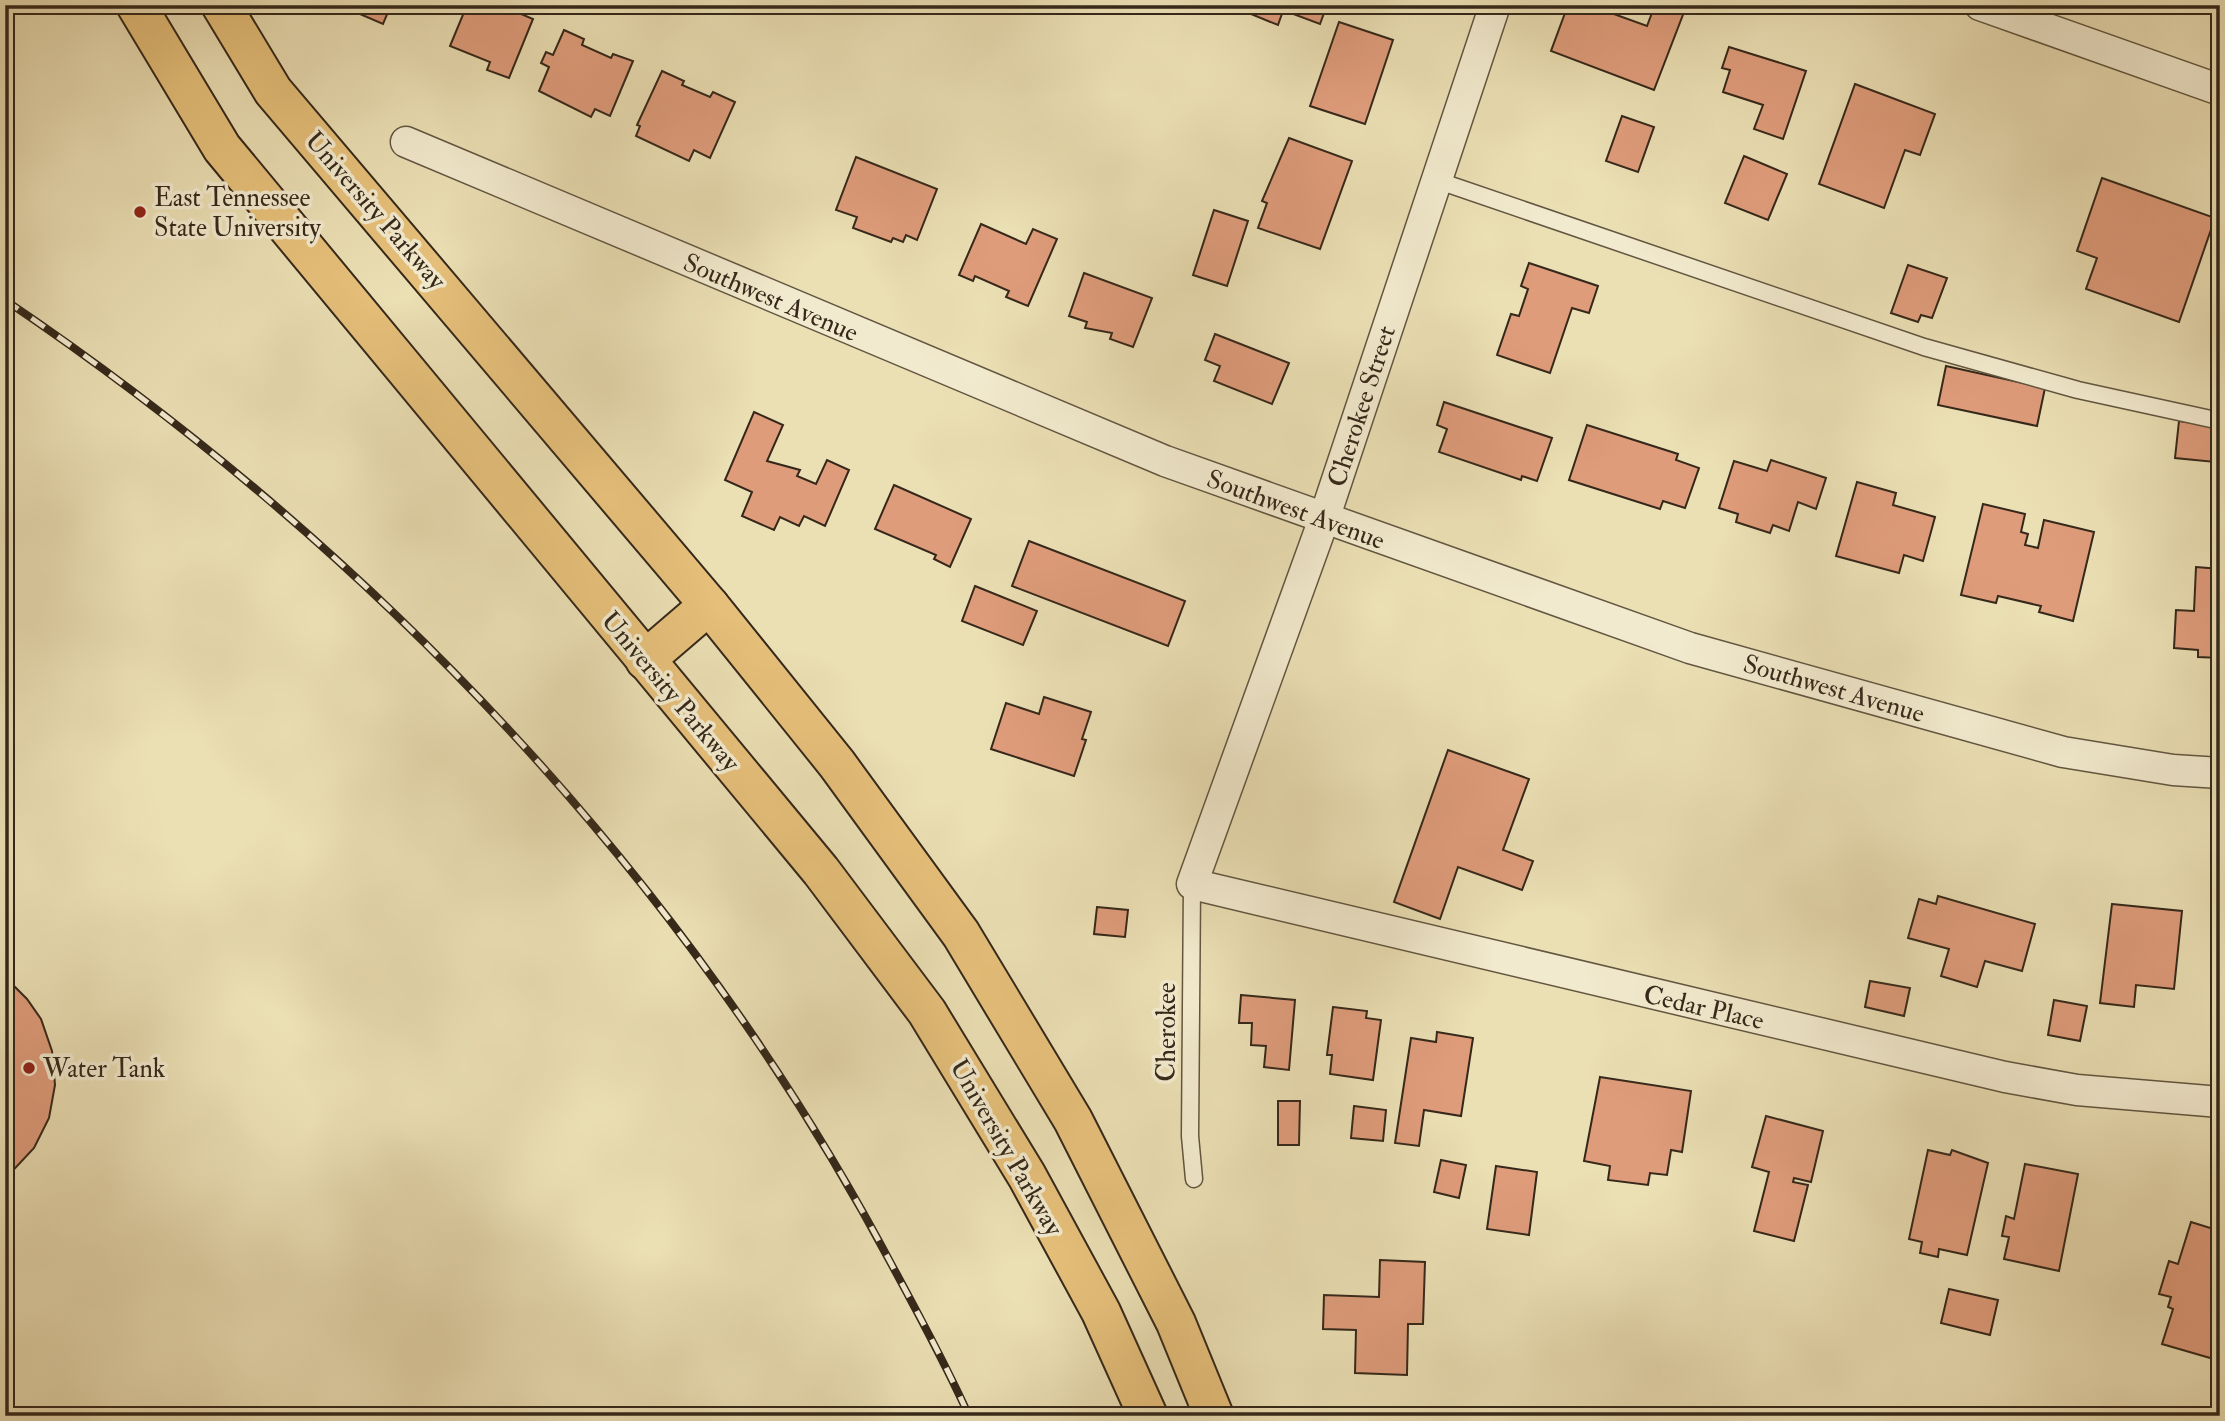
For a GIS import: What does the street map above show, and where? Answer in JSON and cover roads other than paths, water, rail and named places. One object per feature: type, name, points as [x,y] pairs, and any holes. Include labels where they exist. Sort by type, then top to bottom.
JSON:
[{"type":"highway","name":"University Parkway","points":[[136,5],[222,148],[821,871],[927,1012],[1027,1176],[1101,1312],[1148,1416]]},
{"type":"highway","name":"University Parkway","points":[[221,5],[273,91],[709,605],[837,764],[961,934],[1073,1120],[1176,1323],[1214,1416]]},
{"type":"highway","points":[[645,660],[709,605]]},
{"type":"street","name":"Cherokee Street","points":[[1192,884],[1324,519],[1495,5]]},
{"type":"street","points":[[1980,5],[2220,90]]},
{"type":"street","name":"Southwest Avenue","points":[[406,142],[976,384],[1165,461],[1704,652],[2063,752],[2173,770],[2220,773]]},
{"type":"street","name":"Cedar Place","points":[[1192,884],[2005,1077],[2077,1090],[2220,1102]]},
{"type":"lane","points":[[1436,180],[1924,347],[2078,390],[2220,421]]},
{"type":"lane","name":"Cherokee","points":[[1192,884],[1190,1136],[1194,1179]]},
{"type":"railway","points":[[5,300],[140,397],[269,501],[393,612],[509,730],[618,855],[719,987],[811,1125],[894,1269],[969,1416]]},
{"type":"place","name":"East Tennessee State University","points":[[140,212]]},
{"type":"place","name":"Water Tank","points":[[29,1068]]}]
